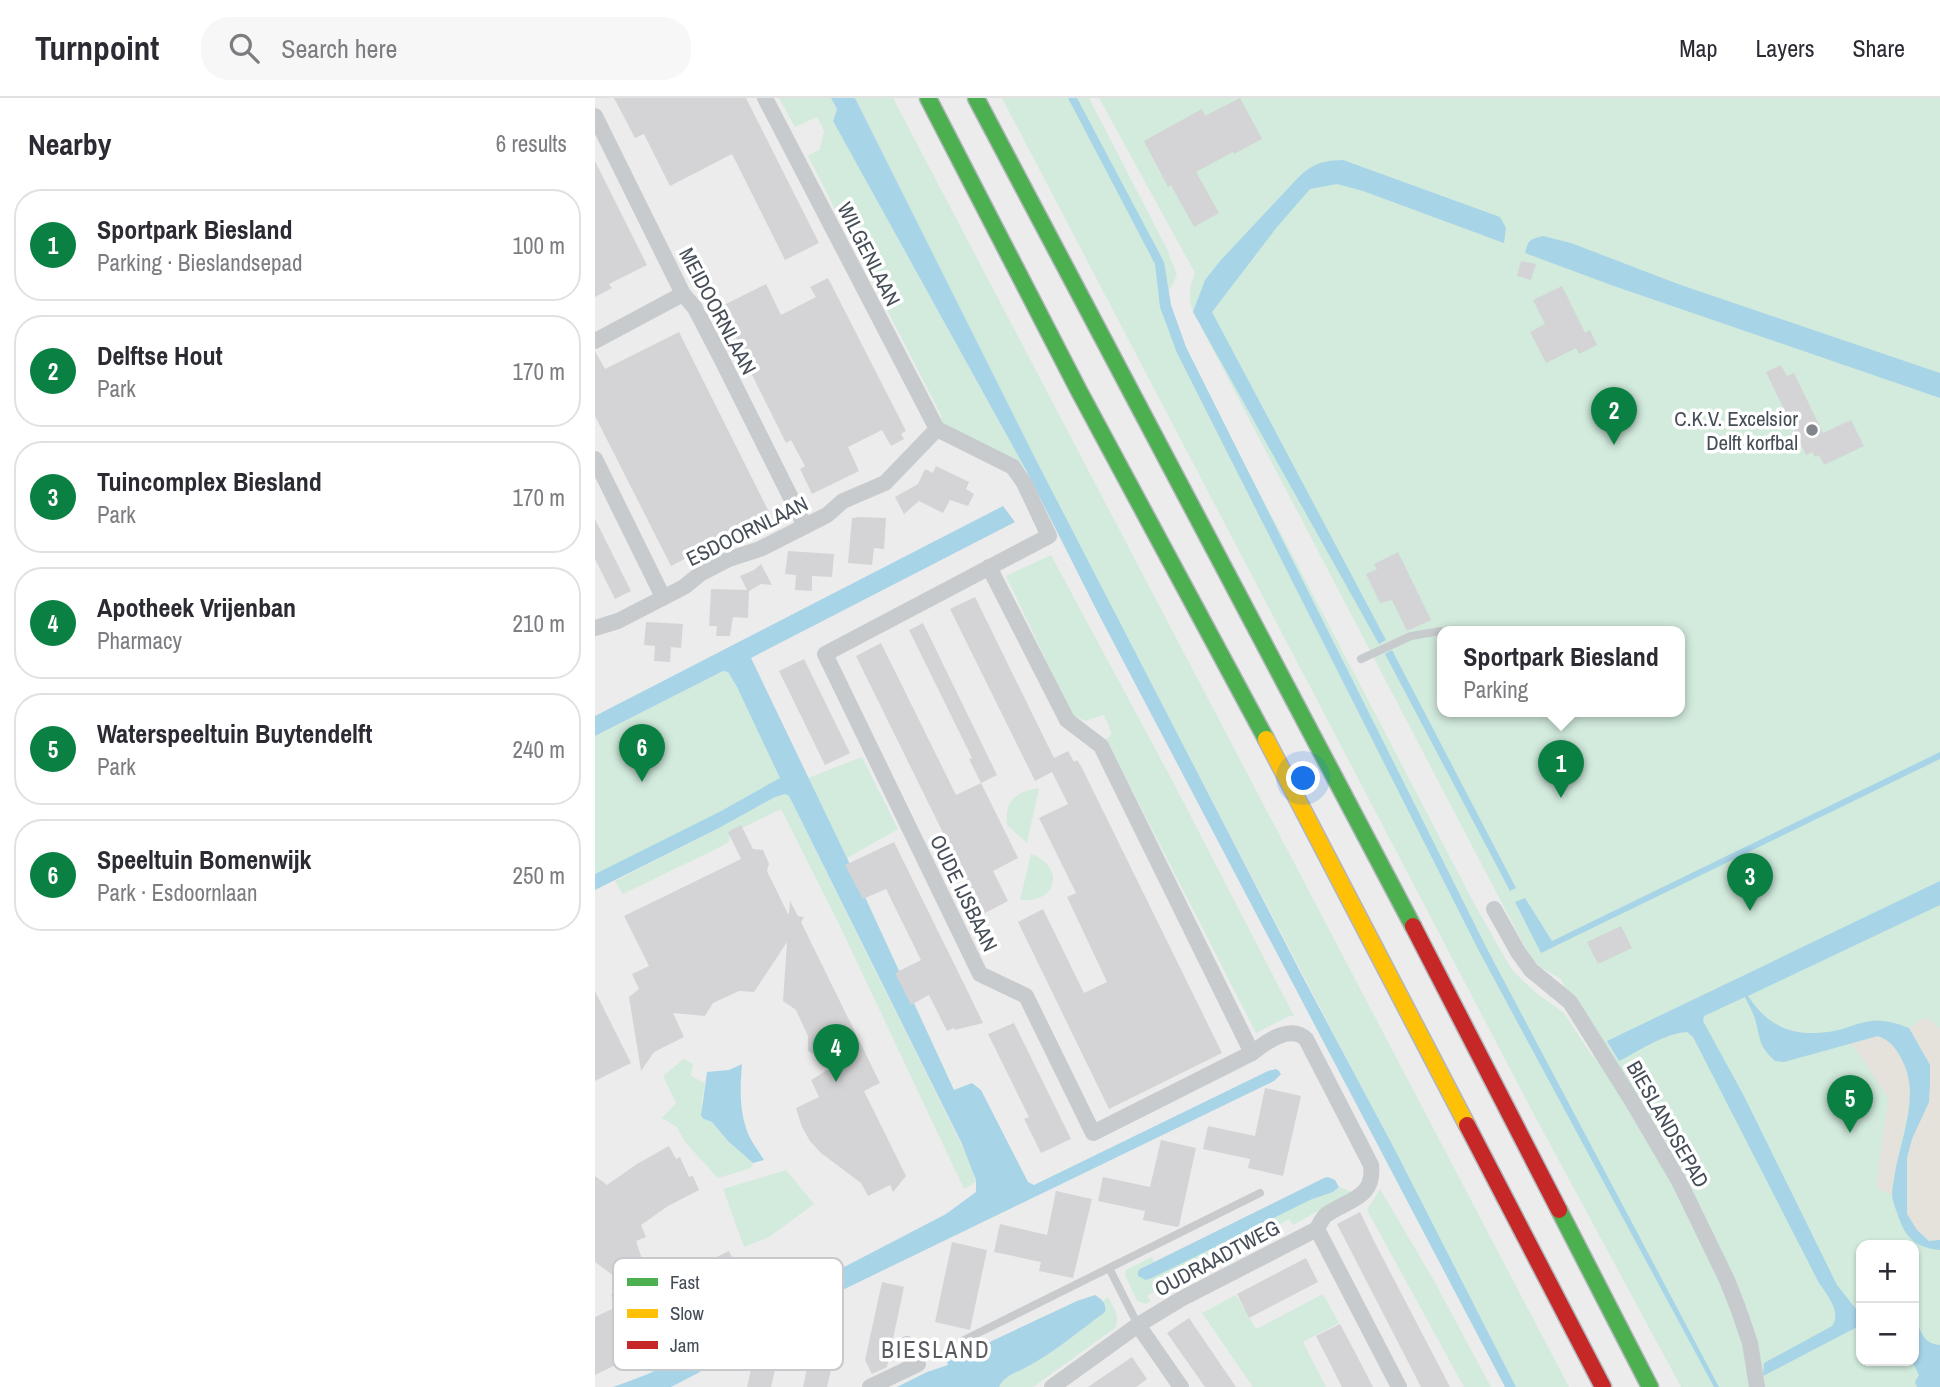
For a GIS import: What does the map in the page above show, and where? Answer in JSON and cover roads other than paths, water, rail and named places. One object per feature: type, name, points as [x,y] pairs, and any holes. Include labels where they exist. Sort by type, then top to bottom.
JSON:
[{"type":"highway","points":[[928,98],[1079,391],[1275,756],[1603,1387]]},
{"type":"highway","points":[[976,98],[1385,872],[1650,1387]]},
{"type":"street","name":"WILGENLAAN","points":[[765,98],[937,429]]},
{"type":"street","name":"MEIDOORNLAAN","points":[[595,116],[683,294],[695,308],[805,526]]},
{"type":"street","points":[[595,341],[683,294]]},
{"type":"street","name":"ESDOORNLAAN","points":[[595,628],[618,621],[684,587],[700,574],[729,559],[760,549],[827,515],[843,501],[885,484],[937,429]]},
{"type":"street","name":"OUDE IJSBAAN","points":[[937,429],[1013,467],[1024,483],[1049,536],[825,654],[980,974],[1026,996],[1093,1133],[1252,1053],[1266,1042],[1287,1033],[1300,1034],[1306,1039],[1371,1165],[1372,1177],[1364,1192],[1324,1216],[1317,1229]]},
{"type":"street","points":[[595,459],[663,597]]},
{"type":"street","points":[[989,567],[1067,720],[1101,746],[1252,1053]]},
{"type":"street","name":"BIESLANDSEPAD","points":[[1494,908],[1531,970],[1570,1002],[1679,1181],[1738,1308],[1750,1343],[1757,1387]]},
{"type":"street","points":[[1317,1229],[1399,1387]]},
{"type":"street","name":"OUDRAADTWEG","points":[[1052,1387],[1138,1325],[1181,1299],[1317,1229]]},
{"type":"street","points":[[1138,1325],[1181,1387]]},
{"type":"street","points":[[870,1387],[918,1364],[907,1343]]},
{"type":"lane","points":[[1361,659],[1411,636],[1437,632]]},
{"type":"lane","name":"OUDRAADTWEG","points":[[962,1341],[1260,1193]]},
{"type":"lane","name":"OUDRAADTWEG","points":[[1109,1268],[1138,1325]]},
{"type":"water","points":[[831,98],[855,98],[1036,460],[1516,1387],[1505,1387],[1098,613],[1026,470],[833,121],[837,109]]},
{"type":"water","points":[[1068,98],[1077,98],[1164,262],[1171,305],[1186,347],[1486,947],[1719,1387],[1714,1387],[1479,951],[1177,353],[1160,307],[1155,264]]},
{"type":"water","points":[[1343,160],[1500,217],[1506,228],[1504,243],[1363,191],[1337,184],[1310,189],[1277,227],[1212,312],[1386,640],[1379,644],[1193,312],[1205,280],[1295,181],[1316,164]]},
{"type":"water","points":[[1543,236],[1571,243],[1678,284],[1940,373],[1940,398],[1525,253],[1530,241]]},
{"type":"water","points":[[1003,506],[1015,522],[751,658],[954,1090],[972,1083],[981,1090],[1028,1182],[1034,1185],[1268,1071],[1276,1069],[1281,1074],[1274,1081],[843,1290],[843,1268],[946,1214],[976,1192],[976,1180],[962,1144],[789,796],[785,794],[775,797],[595,890],[595,874],[721,811],[780,778],[728,672],[723,671],[595,736],[595,716]]},
{"type":"water","points":[[1392,650],[1516,888],[1510,891],[1385,654]]},
{"type":"water","points":[[1940,752],[1940,759],[1541,953],[1515,902],[1525,898],[1552,941]]},
{"type":"water","points":[[1940,881],[1940,905],[1748,996],[1774,1023],[1795,1031],[1820,1033],[1876,1021],[1891,1022],[1909,1028],[1930,1065],[1930,1082],[1929,1102],[1912,1139],[1907,1158],[1907,1214],[1917,1230],[1929,1241],[1940,1240],[1940,1250],[1920,1245],[1919,1240],[1910,1238],[1895,1208],[1892,1190],[1908,1117],[1910,1089],[1903,1062],[1887,1040],[1878,1036],[1784,1062],[1775,1061],[1763,1046],[1745,997],[1704,1016],[1703,1021],[1744,1096],[1837,1285],[1856,1309],[1856,1328],[1763,1376],[1764,1363],[1832,1326],[1835,1315],[1832,1304],[1693,1037],[1687,1032],[1678,1033],[1652,1043],[1619,1061],[1607,1041]]},
{"type":"water","points":[[742,1064],[743,1118],[749,1136],[764,1160],[753,1163],[728,1141],[712,1122],[701,1116],[707,1072],[729,1070]]},
{"type":"water","points":[[1328,1177],[1335,1180],[1339,1187],[1333,1192],[1310,1200],[1154,1277],[1146,1280],[1138,1276],[1140,1269]]},
{"type":"water","points":[[1095,1295],[1104,1304],[1105,1312],[1046,1356],[1007,1377],[999,1387],[897,1387],[948,1365],[947,1362],[1077,1301]]},
{"type":"water","points":[[1919,1327],[1928,1341],[1940,1345],[1940,1387],[1917,1387],[1915,1382],[1919,1375],[1914,1366],[1919,1366]]},
{"type":"water","points":[[656,1370],[703,1370],[671,1387],[613,1387]]},
{"type":"place","name":"C.K.V. Excelsior Delft korfbal","points":[[1812,430]]},
{"type":"place","name":"Delftse Hout","points":[[1614,445]]},
{"type":"place","name":"Speeltuin Bomenwijk","points":[[642,782]]},
{"type":"place","name":"Sportpark Biesland","points":[[1561,798]]},
{"type":"place","name":"Tuincomplex Biesland","points":[[1750,911]]},
{"type":"place","name":"Apotheek Vrijenban","points":[[836,1082]]},
{"type":"place","name":"Waterspeeltuin Buytendelft","points":[[1850,1133]]},
{"type":"district","name":"BIESLAND","points":[[936,1349]]}]
